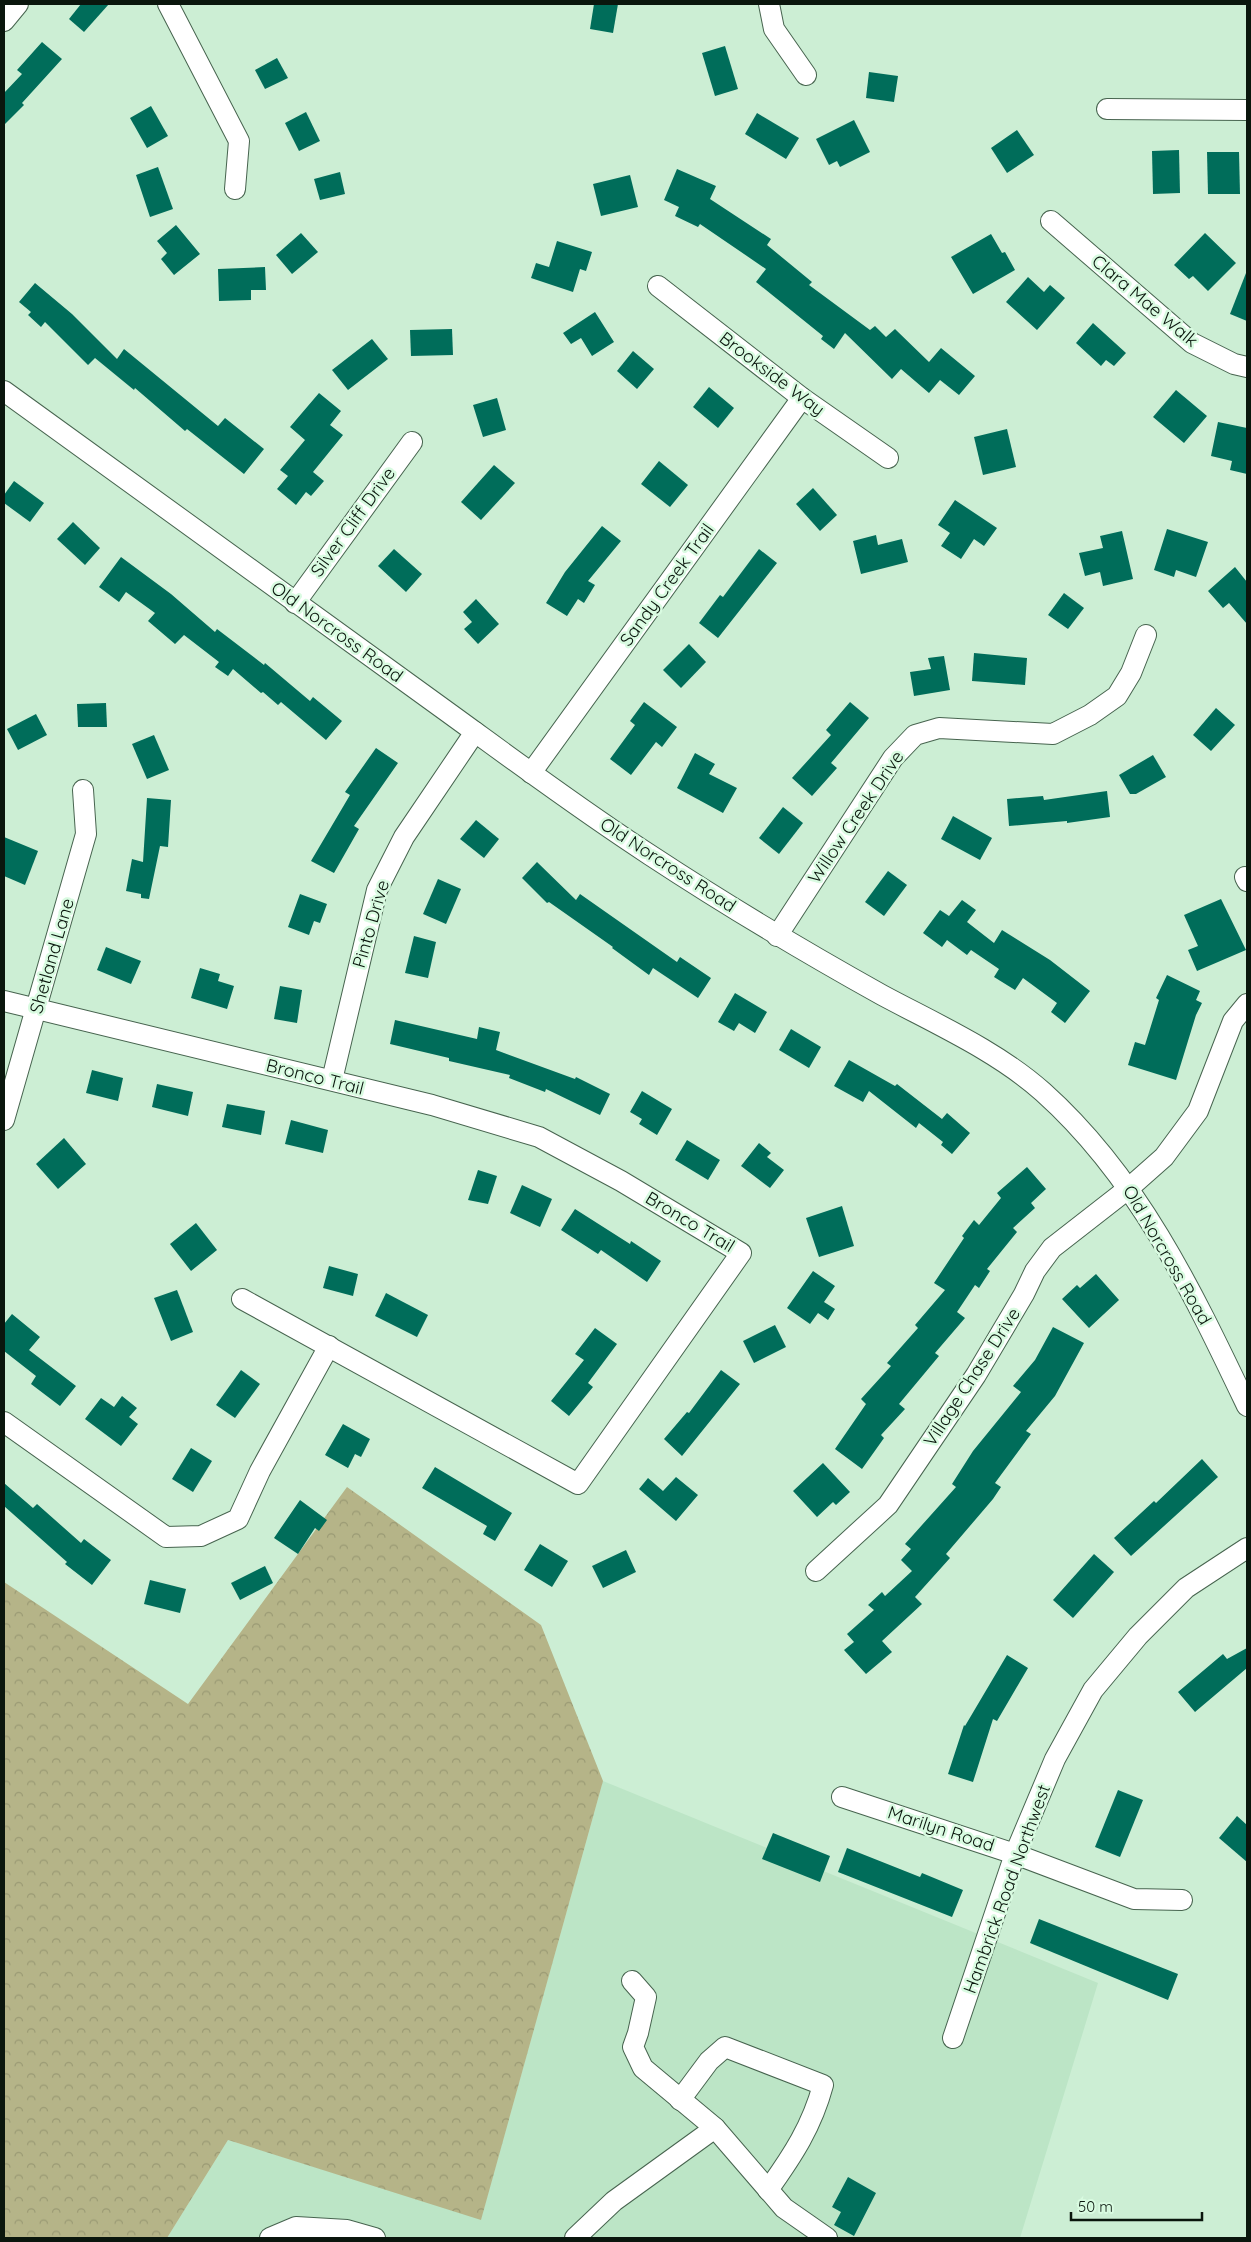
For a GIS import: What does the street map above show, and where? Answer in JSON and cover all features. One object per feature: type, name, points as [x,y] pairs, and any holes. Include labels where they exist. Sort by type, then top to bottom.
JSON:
[{"type":"street","points":[[4,21],[18,4]]},
{"type":"street","points":[[168,4],[239,141],[235,189]]},
{"type":"street","points":[[769,4],[774,29],[806,75]]},
{"type":"street","points":[[1107,109],[1247,110]]},
{"type":"street","name":"Clara Mae Walk","points":[[1051,221],[1192,344],[1234,364],[1247,367]]},
{"type":"street","name":"Brookside Way","points":[[658,286],[802,398],[888,458]]},
{"type":"street","name":"Old Norcross Road","points":[[4,391],[531,773],[648,854],[777,936],[973,1045],[1019,1073],[1044,1093],[1093,1143],[1129,1188],[1183,1278],[1247,1406]]},
{"type":"street","name":"Sandy Creek Trail","points":[[531,773],[802,398]]},
{"type":"street","name":"Silver Cliff Drive","points":[[295,603],[412,442]]},
{"type":"street","name":"Willow Creek Drive","points":[[777,936],[893,758],[915,735],[939,728],[1053,734],[1090,715],[1117,696],[1131,673],[1146,635]]},
{"type":"street","name":"Pinto Drive","points":[[332,1080],[377,890],[404,837],[475,732]]},
{"type":"street","name":"Shetland Lane","points":[[4,1120],[86,834],[83,790]]},
{"type":"street","name":"Bronco Trail","points":[[4,1001],[432,1105],[539,1137],[621,1181],[741,1253],[578,1484],[443,1412],[330,1346],[242,1299]]},
{"type":"street","name":"Village Chase Drive","points":[[816,1571],[888,1504],[976,1375],[1024,1294],[1035,1271],[1052,1248],[1129,1188],[1164,1157],[1198,1111],[1233,1021],[1247,1004]]},
{"type":"street","points":[[4,1422],[166,1537],[201,1536],[238,1519],[260,1471],[330,1346]]},
{"type":"street","name":"Hambrick Road Northwest","points":[[953,2038],[1016,1854],[1055,1759],[1093,1690],[1138,1636],[1186,1588],[1247,1548]]},
{"type":"street","name":"Marilyn Road","points":[[842,1797],[1016,1854],[1134,1899],[1182,1900]]},
{"type":"street","points":[[632,1981],[646,1997],[638,2034],[633,2047],[643,2068],[715,2128],[784,2208],[827,2238]]},
{"type":"street","points":[[680,2100],[709,2061],[725,2047],[823,2085],[816,2109],[798,2148],[768,2190]]},
{"type":"street","points":[[574,2238],[614,2201],[715,2128]]},
{"type":"street","points":[[270,2238],[294,2233],[347,2230],[375,2238]]},
{"type":"shaded area","points":[[603,1781],[1098,1983],[1020,2238],[167,2238],[228,2140],[481,2219]]},
{"type":"green space","points":[[347,1487],[541,1625],[603,1781],[481,2220],[228,2140],[167,2238],[4,2238],[4,1582],[188,1704]]},
{"type":"building","points":[[81,4],[109,4],[84,32],[69,19]]},
{"type":"building","points":[[594,4],[618,4],[613,33],[590,29]]},
{"type":"building","points":[[42,42],[62,59],[22,103],[24,105],[4,125],[4,93],[22,74],[17,70]]},
{"type":"building","points":[[725,46],[738,89],[715,96],[702,53]]},
{"type":"building","points":[[277,58],[288,78],[265,89],[255,70]]},
{"type":"building","points":[[869,72],[898,76],[894,102],[866,98]]},
{"type":"building","points":[[151,106],[168,136],[147,148],[130,118]]},
{"type":"building","points":[[306,112],[320,141],[299,151],[285,123]]},
{"type":"building","points":[[757,113],[799,138],[786,159],[745,134]]},
{"type":"building","points":[[854,120],[870,152],[840,167],[837,161],[829,165],[816,139]]},
{"type":"building","points":[[1017,130],[1034,155],[1007,173],[991,148]]},
{"type":"building","points":[[1179,150],[1180,193],[1153,194],[1152,151]]},
{"type":"building","points":[[1207,152],[1239,152],[1240,194],[1208,194]]},
{"type":"building","points":[[158,167],[173,209],[150,217],[136,175]]},
{"type":"building","points":[[677,169],[716,186],[710,199],[771,239],[767,245],[812,282],[809,285],[870,330],[875,326],[886,337],[895,329],[929,362],[941,348],[975,376],[959,395],[940,380],[929,393],[901,369],[892,379],[845,333],[834,349],[821,339],[823,336],[756,282],[766,269],[700,224],[698,227],[675,216],[679,207],[664,200]]},
{"type":"building","points":[[340,172],[345,194],[320,200],[314,179]]},
{"type":"building","points":[[630,175],[638,207],[601,216],[593,184]]},
{"type":"building","points":[[176,225],[200,254],[174,275],[161,259],[167,253],[157,241]]},
{"type":"building","points":[[301,233],[318,252],[292,274],[276,255]]},
{"type":"building","points":[[1205,233],[1236,263],[1208,291],[1193,276],[1189,279],[1174,265]]},
{"type":"building","points":[[991,234],[1002,253],[1005,252],[1015,270],[973,294],[951,257]]},
{"type":"building","points":[[557,241],[592,252],[586,271],[580,269],[573,292],[531,278],[536,263],[549,267]]},
{"type":"building","points":[[265,267],[266,290],[251,290],[251,300],[219,301],[218,269]]},
{"type":"building","points":[[1247,273],[1247,321],[1230,314]]},
{"type":"building","points":[[1028,277],[1044,292],[1050,285],[1065,298],[1037,330],[1006,302]]},
{"type":"building","points":[[35,283],[72,314],[117,359],[124,349],[218,426],[225,418],[264,449],[244,474],[187,429],[185,431],[135,388],[134,390],[95,358],[88,365],[45,322],[41,327],[28,315],[31,312],[19,302]]},
{"type":"building","points":[[595,312],[614,342],[592,356],[581,338],[571,344],[563,333]]},
{"type":"building","points":[[1093,323],[1126,353],[1114,366],[1106,360],[1101,366],[1076,343]]},
{"type":"building","points":[[452,329],[453,355],[411,356],[410,330]]},
{"type":"building","points":[[372,339],[388,359],[348,390],[332,370]]},
{"type":"building","points":[[633,351],[654,369],[637,389],[617,371]]},
{"type":"building","points":[[709,387],[734,408],[718,428],[693,407]]},
{"type":"building","points":[[1176,390],[1207,416],[1184,443],[1153,417]]},
{"type":"building","points":[[319,393],[341,411],[330,425],[343,435],[313,472],[324,481],[311,496],[306,492],[296,505],[277,489],[288,476],[280,470],[305,440],[290,427]]},
{"type":"building","points":[[497,398],[506,430],[483,437],[473,405]]},
{"type":"building","points":[[1218,422],[1247,428],[1247,474],[1230,470],[1232,461],[1211,456]]},
{"type":"building","points":[[1007,429],[1016,467],[983,475],[974,437]]},
{"type":"building","points":[[659,461],[688,485],[670,507],[641,484]]},
{"type":"building","points":[[494,465],[515,483],[481,520],[461,502]]},
{"type":"building","points":[[14,481],[44,503],[30,522],[4,503],[4,495]]},
{"type":"building","points":[[813,488],[837,515],[820,531],[796,504]]},
{"type":"building","points":[[955,500],[997,528],[984,546],[974,539],[961,559],[941,546],[950,533],[938,525]]},
{"type":"building","points":[[73,522],[100,548],[85,565],[57,539]]},
{"type":"building","points":[[602,526],[621,541],[588,581],[595,585],[584,603],[578,599],[567,616],[546,603],[565,572]]},
{"type":"building","points":[[1167,529],[1208,542],[1196,577],[1176,570],[1174,577],[1154,570]]},
{"type":"building","points":[[1122,531],[1133,579],[1103,586],[1100,572],[1085,576],[1079,553],[1103,548],[1100,536]]},
{"type":"building","points":[[876,535],[878,545],[902,539],[908,562],[861,574],[853,541]]},
{"type":"building","points":[[394,549],[422,574],[406,592],[378,566]]},
{"type":"building","points":[[759,549],[777,563],[718,638],[699,623],[720,595],[723,597]]},
{"type":"building","points":[[121,557],[171,594],[215,632],[217,629],[264,665],[265,663],[310,701],[313,697],[342,721],[326,740],[281,702],[278,705],[233,669],[228,676],[215,667],[219,662],[184,635],[175,644],[148,621],[155,613],[126,592],[119,602],[99,587]]},
{"type":"building","points":[[1235,567],[1247,582],[1247,624],[1229,603],[1223,608],[1208,591]]},
{"type":"building","points":[[1064,593],[1084,608],[1068,629],[1048,615]]},
{"type":"building","points":[[476,599],[499,624],[478,644],[464,629],[472,622],[463,612]]},
{"type":"building","points":[[689,644],[706,662],[681,688],[663,670]]},
{"type":"building","points":[[974,653],[1027,658],[1025,685],[972,681]]},
{"type":"building","points":[[944,656],[950,690],[914,696],[910,672],[931,669],[928,658]]},
{"type":"building","points":[[644,702],[677,727],[662,747],[656,742],[631,775],[610,759],[635,725],[630,721]]},
{"type":"building","points":[[850,702],[869,718],[831,763],[837,768],[812,796],[792,778],[831,735],[826,730]]},
{"type":"building","points":[[106,703],[107,727],[78,727],[77,704]]},
{"type":"building","points":[[1216,708],[1235,725],[1211,751],[1193,735]]},
{"type":"building","points":[[36,714],[47,735],[18,750],[7,729]]},
{"type":"building","points":[[154,735],[169,770],[147,779],[132,744]]},
{"type":"building","points":[[376,748],[398,763],[354,826],[359,829],[334,873],[311,861],[350,795],[345,792]]},
{"type":"building","points":[[695,753],[715,764],[709,774],[737,788],[723,813],[677,788]]},
{"type":"building","points":[[1153,755],[1166,777],[1136,794],[1130,794],[1119,775]]},
{"type":"building","points":[[1107,791],[1110,817],[1067,823],[1067,821],[1009,826],[1007,799],[1043,796],[1044,800]]},
{"type":"building","points":[[147,798],[171,800],[168,847],[160,846],[149,899],[141,898],[141,894],[126,891],[132,859],[143,862]]},
{"type":"building","points":[[783,807],[803,823],[779,854],[759,838]]},
{"type":"building","points":[[953,816],[992,838],[980,860],[941,839]]},
{"type":"building","points":[[476,820],[499,839],[484,858],[460,839]]},
{"type":"building","points":[[4,837],[38,851],[25,885],[4,876]]},
{"type":"building","points":[[537,862],[576,900],[580,894],[677,962],[680,957],[711,978],[698,998],[653,968],[649,975],[613,947],[549,902],[547,903],[522,878]]},
{"type":"building","points":[[888,871],[907,885],[884,916],[865,902]]},
{"type":"building","points":[[438,879],[461,889],[446,924],[423,914]]},
{"type":"building","points":[[300,894],[327,904],[320,923],[314,921],[309,935],[288,927]]},
{"type":"building","points":[[1221,899],[1246,950],[1197,971],[1188,950],[1198,946],[1184,915]]},
{"type":"building","points":[[962,900],[976,910],[967,922],[994,943],[1002,930],[1050,960],[1090,991],[1065,1023],[1051,1012],[1057,1003],[1023,978],[1015,990],[994,977],[999,969],[971,950],[967,955],[947,940],[942,947],[923,933],[940,910],[949,916]]},
{"type":"building","points":[[414,936],[436,942],[428,978],[405,973]]},
{"type":"building","points":[[106,947],[141,961],[131,984],[97,970]]},
{"type":"building","points":[[200,968],[220,974],[218,981],[234,986],[227,1009],[191,998]]},
{"type":"building","points":[[1167,975],[1200,991],[1196,1000],[1202,1003],[1196,1015],[1176,1080],[1128,1065],[1135,1042],[1145,1045],[1159,1000],[1156,998]]},
{"type":"building","points":[[280,986],[302,990],[297,1023],[274,1019]]},
{"type":"building","points":[[735,993],[767,1012],[755,1033],[739,1023],[734,1031],[718,1022]]},
{"type":"building","points":[[395,1020],[477,1039],[479,1027],[500,1032],[496,1050],[575,1079],[576,1077],[610,1094],[600,1115],[546,1089],[545,1092],[509,1078],[510,1075],[449,1061],[449,1058],[390,1044]]},
{"type":"building","points":[[791,1029],[821,1047],[809,1068],[779,1050]]},
{"type":"building","points":[[849,1060],[895,1086],[897,1084],[942,1119],[947,1113],[970,1133],[952,1154],[941,1145],[943,1142],[919,1123],[916,1128],[869,1091],[863,1102],[834,1086]]},
{"type":"building","points":[[92,1070],[123,1078],[118,1101],[86,1093]]},
{"type":"building","points":[[157,1084],[193,1092],[188,1116],[152,1107]]},
{"type":"building","points":[[642,1091],[672,1109],[657,1135],[639,1124],[642,1119],[630,1112]]},
{"type":"building","points":[[227,1104],[265,1111],[261,1135],[222,1127]]},
{"type":"building","points":[[291,1120],[328,1130],[323,1153],[285,1144]]},
{"type":"building","points":[[64,1138],[86,1164],[58,1189],[36,1164]]},
{"type":"building","points":[[687,1140],[720,1160],[708,1180],[675,1160]]},
{"type":"building","points":[[759,1143],[771,1153],[767,1157],[784,1170],[770,1188],[741,1166]]},
{"type":"building","points":[[1027,1167],[1046,1189],[1031,1203],[1035,1208],[1013,1228],[1017,1232],[987,1269],[990,1271],[979,1288],[975,1285],[957,1312],[965,1318],[935,1353],[939,1356],[899,1404],[905,1409],[881,1435],[884,1438],[862,1469],[835,1449],[866,1404],[861,1399],[891,1366],[887,1363],[918,1328],[915,1325],[945,1290],[934,1283],[964,1238],[962,1236],[974,1220],[979,1225],[1001,1198],[997,1193]]},
{"type":"building","points":[[478,1170],[497,1176],[488,1204],[468,1200]]},
{"type":"building","points":[[522,1185],[552,1199],[540,1227],[510,1213]]},
{"type":"building","points":[[842,1206],[854,1246],[819,1257],[806,1218]]},
{"type":"building","points":[[575,1209],[630,1244],[631,1241],[661,1261],[647,1282],[601,1250],[598,1254],[561,1230]]},
{"type":"building","points":[[196,1223],[217,1250],[191,1271],[170,1244]]},
{"type":"building","points":[[329,1266],[358,1274],[353,1296],[323,1288]]},
{"type":"building","points":[[813,1271],[835,1286],[824,1302],[835,1309],[828,1320],[818,1313],[810,1324],[787,1308]]},
{"type":"building","points":[[1096,1274],[1119,1300],[1089,1328],[1062,1299],[1077,1285],[1080,1288]]},
{"type":"building","points":[[177,1290],[193,1332],[171,1341],[154,1298]]},
{"type":"building","points":[[386,1293],[428,1315],[417,1337],[375,1316]]},
{"type":"building","points":[[12,1314],[40,1337],[29,1350],[76,1386],[60,1406],[31,1384],[36,1376],[4,1351],[4,1324]]},
{"type":"building","points":[[775,1325],[786,1347],[754,1363],[743,1341]]},
{"type":"building","points":[[1053,1327],[1084,1343],[1055,1396],[1026,1431],[1031,1434],[995,1483],[1001,1487],[946,1554],[950,1558],[915,1597],[922,1604],[882,1641],[892,1652],[866,1674],[844,1650],[854,1642],[847,1634],[874,1610],[868,1605],[882,1592],[885,1596],[912,1571],[901,1560],[911,1549],[905,1544],[956,1487],[952,1484],[973,1451],[1021,1392],[1013,1386],[1035,1360]]},
{"type":"building","points":[[595,1328],[617,1344],[588,1383],[593,1387],[569,1416],[551,1401],[584,1360],[575,1354]]},
{"type":"building","points":[[241,1370],[260,1384],[235,1418],[216,1405]]},
{"type":"building","points":[[721,1370],[740,1384],[682,1456],[664,1439],[687,1412],[689,1413]]},
{"type":"building","points":[[122,1396],[137,1408],[129,1417],[138,1424],[121,1446],[85,1419],[101,1398],[114,1407]]},
{"type":"building","points":[[343,1424],[370,1439],[361,1457],[355,1454],[348,1468],[325,1455]]},
{"type":"building","points":[[191,1448],[212,1461],[193,1492],[172,1479]]},
{"type":"building","points":[[1202,1459],[1218,1477],[1131,1556],[1114,1538],[1154,1501],[1156,1503]]},
{"type":"building","points":[[823,1463],[850,1492],[836,1505],[833,1502],[817,1517],[793,1491]]},
{"type":"building","points":[[435,1467],[512,1513],[495,1541],[483,1534],[487,1526],[422,1488]]},
{"type":"building","points":[[676,1477],[698,1495],[676,1521],[639,1489],[648,1478],[663,1491]]},
{"type":"building","points":[[4,1483],[33,1508],[37,1504],[81,1543],[84,1539],[111,1560],[92,1585],[65,1564],[67,1562],[4,1506]]},
{"type":"building","points":[[300,1500],[327,1520],[319,1531],[315,1528],[298,1554],[274,1538]]},
{"type":"building","points":[[540,1544],[568,1561],[552,1587],[524,1570]]},
{"type":"building","points":[[626,1550],[636,1572],[603,1588],[592,1566]]},
{"type":"building","points":[[1094,1554],[1114,1572],[1073,1618],[1053,1600]]},
{"type":"building","points":[[265,1566],[273,1583],[240,1600],[231,1583]]},
{"type":"building","points":[[150,1580],[186,1589],[180,1613],[144,1604]]},
{"type":"building","points":[[1247,1648],[1247,1668],[1195,1712],[1178,1692],[1223,1654],[1227,1659]]},
{"type":"building","points":[[1007,1655],[1028,1668],[997,1721],[993,1719],[973,1782],[948,1774],[964,1725]]},
{"type":"building","points":[[1118,1790],[1143,1800],[1120,1857],[1095,1847]]},
{"type":"building","points":[[1237,1816],[1247,1825],[1247,1862],[1219,1838]]},
{"type":"building","points":[[773,1833],[830,1856],[820,1882],[762,1859]]},
{"type":"building","points":[[847,1848],[920,1877],[922,1873],[963,1890],[952,1917],[838,1872]]},
{"type":"building","points":[[1039,1919],[1178,1974],[1168,2000],[1030,1943]]},
{"type":"building","points":[[848,2177],[876,2193],[854,2236],[834,2225],[841,2212],[832,2207]]}]
